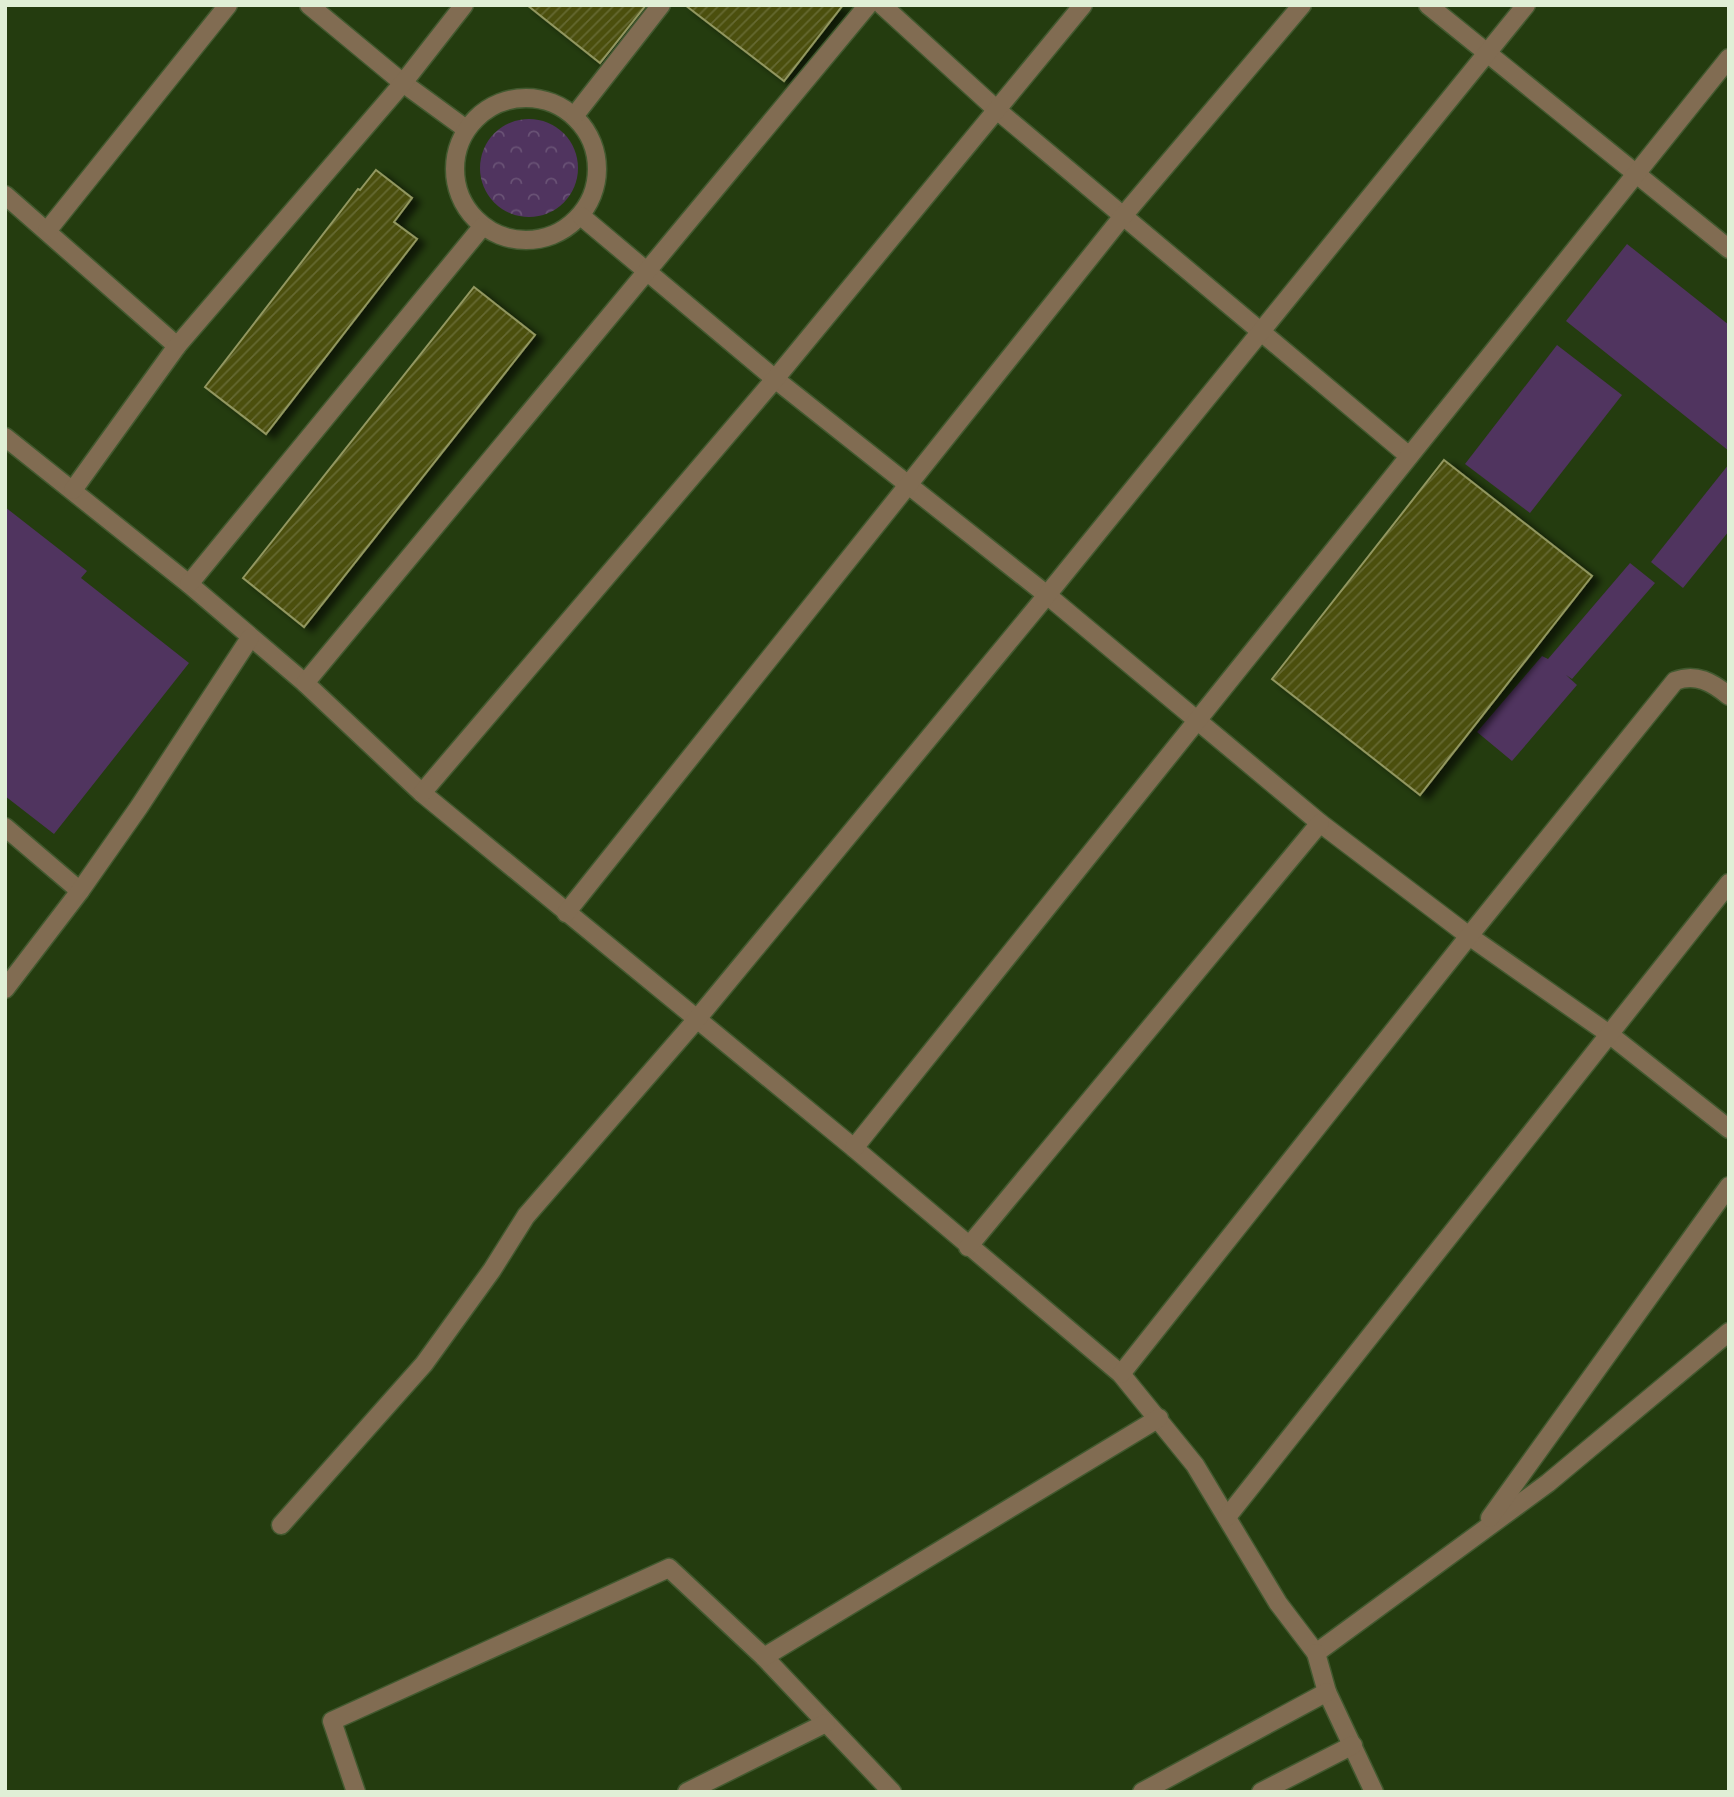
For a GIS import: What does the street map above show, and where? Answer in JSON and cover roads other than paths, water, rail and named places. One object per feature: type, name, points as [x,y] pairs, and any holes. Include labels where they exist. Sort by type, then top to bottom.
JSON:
[{"type":"street","points":[[47,231],[228,5]]},
{"type":"street","points":[[309,5],[403,83],[466,129]]},
{"type":"street","points":[[73,490],[177,346],[403,83],[464,5]]},
{"type":"street","points":[[575,115],[661,5]]},
{"type":"street","points":[[305,683],[868,5]]},
{"type":"street","points":[[881,5],[997,110],[1409,456]]},
{"type":"street","points":[[422,793],[775,379],[1083,5]]},
{"type":"street","points":[[566,913],[1123,216],[1301,5]]},
{"type":"street","points":[[1428,5],[1729,250]]},
{"type":"street","points":[[281,1525],[424,1364],[492,1270],[526,1216],[697,1019],[1047,595],[1526,5]]},
{"type":"street","points":[[854,1147],[1729,58]]},
{"type":"street","points":[[517,97],[548,100],[575,115],[591,137],[598,164],[595,192],[581,216],[555,235],[523,240],[482,227],[469,212],[456,186],[455,156],[466,129],[488,108],[517,97]]},
{"type":"street","points":[[5,195],[177,346]]},
{"type":"street","points":[[581,216],[775,379],[1047,595],[1320,823],[1469,936],[1609,1034],[1729,1129]]},
{"type":"street","points":[[190,584],[482,227]]},
{"type":"street","points":[[5,437],[190,584],[305,683],[422,793],[854,1147],[968,1247],[1121,1374],[1195,1465],[1278,1603],[1316,1653],[1327,1692],[1374,1792]]},
{"type":"street","points":[[5,989],[80,891],[250,638]]},
{"type":"street","points":[[1121,1374],[1675,681],[1688,676],[1700,678],[1729,696]]},
{"type":"street","points":[[968,1247],[1320,823]]},
{"type":"street","points":[[5,827],[80,891]]},
{"type":"street","points":[[1227,1517],[1729,883]]},
{"type":"street","points":[[1481,1530],[1729,1186]]},
{"type":"street","points":[[1316,1653],[1548,1483],[1729,1332]]},
{"type":"street","points":[[764,1657],[1159,1418]]},
{"type":"street","points":[[356,1792],[332,1721],[669,1568],[764,1657],[892,1792]]},
{"type":"street","points":[[1142,1792],[1327,1692]]},
{"type":"street","points":[[687,1792],[826,1723]]},
{"type":"street","points":[[1261,1792],[1353,1745]]}]
